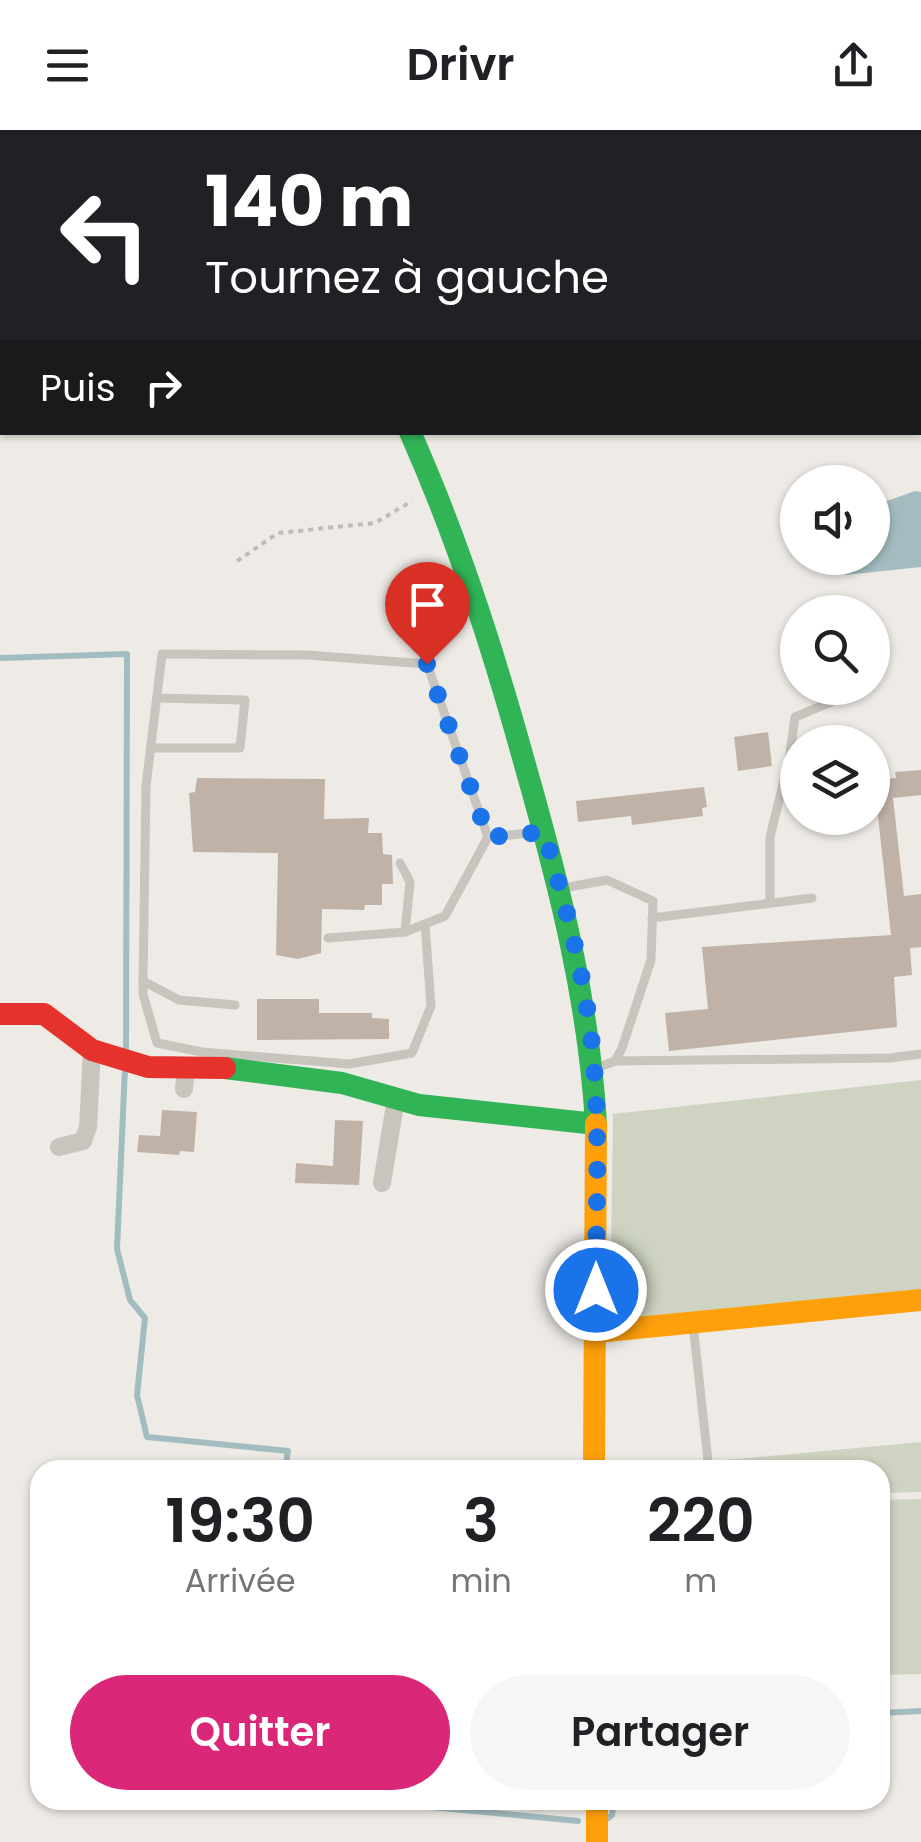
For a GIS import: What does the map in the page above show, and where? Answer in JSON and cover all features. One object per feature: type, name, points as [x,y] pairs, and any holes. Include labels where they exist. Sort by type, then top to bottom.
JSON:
[{"type":"street","points":[[411,435],[435,487],[490,638],[605,1065],[596,1124],[594,1460]]},
{"type":"street","points":[[0,1014],[44,1014],[92,1050],[185,1078],[227,1068],[342,1083],[419,1105],[596,1124]]},
{"type":"street","points":[[59,1147],[83,1141],[88,1127],[92,1050]]},
{"type":"street","points":[[382,1183],[396,1098]]},
{"type":"street","points":[[596,1332],[921,1300]]},
{"type":"street","points":[[596,1810],[598,1842]]},
{"type":"lane","points":[[328,938],[405,932],[425,924],[445,916],[488,837],[427,664],[307,656],[162,654],[146,786],[143,994],[156,1043],[202,1052],[349,1064],[412,1052],[430,1006],[425,924]]},
{"type":"lane","points":[[152,748],[240,748],[245,700],[157,698]]},
{"type":"lane","points":[[770,903],[770,838],[795,717],[823,705]]},
{"type":"lane","points":[[488,837],[544,832]]},
{"type":"lane","points":[[400,863],[410,882],[405,932]]},
{"type":"lane","points":[[560,888],[607,880],[652,901],[650,960],[605,1065],[921,1054]]},
{"type":"lane","points":[[652,918],[812,898]]},
{"type":"lane","points":[[144,981],[179,1000],[235,1005]]},
{"type":"lane","points":[[693,1322],[708,1460]]},
{"type":"path","points":[[237,561],[278,533],[375,523],[435,487]]},
{"type":"green space","points":[[921,1080],[921,1292],[610,1323],[613,1114]]},
{"type":"green space","points":[[921,1442],[921,1492],[890,1493],[890,1460],[726,1460]]},
{"type":"green space","points":[[921,1499],[921,1674],[890,1675],[890,1500]]},
{"type":"water","points":[[921,492],[921,567],[890,570],[890,500]]},
{"type":"building","points":[[768,732],[772,766],[738,771],[734,737]]},
{"type":"building","points":[[921,770],[921,795],[893,798],[904,896],[921,894],[921,947],[910,948],[912,975],[894,977],[897,1027],[669,1051],[665,1013],[708,1009],[702,947],[891,935],[880,835],[890,835],[890,779],[896,778],[895,772]]},
{"type":"building","points":[[197,778],[325,779],[324,819],[369,818],[368,833],[382,833],[383,854],[392,855],[393,884],[382,884],[382,905],[365,905],[364,910],[322,909],[321,953],[298,959],[276,955],[278,853],[193,852],[189,793],[195,792]]},
{"type":"building","points":[[704,787],[707,807],[702,808],[703,816],[632,825],[631,816],[578,822],[576,801]]},
{"type":"building","points":[[257,999],[319,999],[319,1013],[372,1013],[372,1018],[389,1019],[389,1039],[257,1040]]},
{"type":"building","points":[[162,1110],[197,1112],[194,1152],[137,1152],[139,1135],[160,1136]]},
{"type":"building","points":[[335,1120],[363,1121],[359,1185],[295,1183],[296,1163],[333,1166]]},
{"type":"waterway","points":[[0,658],[127,654],[126,1056]]},
{"type":"waterway","points":[[125,1068],[117,1249],[130,1300],[145,1318],[137,1395],[147,1437],[288,1451],[287,1460]]},
{"type":"waterway","points":[[890,1713],[921,1711]]},
{"type":"waterway","points":[[462,1810],[578,1821]]},
{"type":"waterway","points":[[608,1818],[613,1810]]},
{"type":"traffic: fast","points":[[411,435],[475,600],[539,815],[580,990],[596,1124]]},
{"type":"traffic: fast","points":[[225,1068],[342,1083],[419,1105],[596,1124]]},
{"type":"traffic: slow","points":[[594,1460],[596,1124]]},
{"type":"traffic: slow","points":[[596,1332],[921,1300]]},
{"type":"traffic: slow","points":[[597,1810],[597,1842]]},
{"type":"traffic: jam","points":[[0,1014],[44,1014],[92,1050],[148,1067],[225,1068]]},
{"type":"route","points":[[427,664],[488,837],[544,832],[560,888],[578,964],[594,1069],[596,1290]]}]
